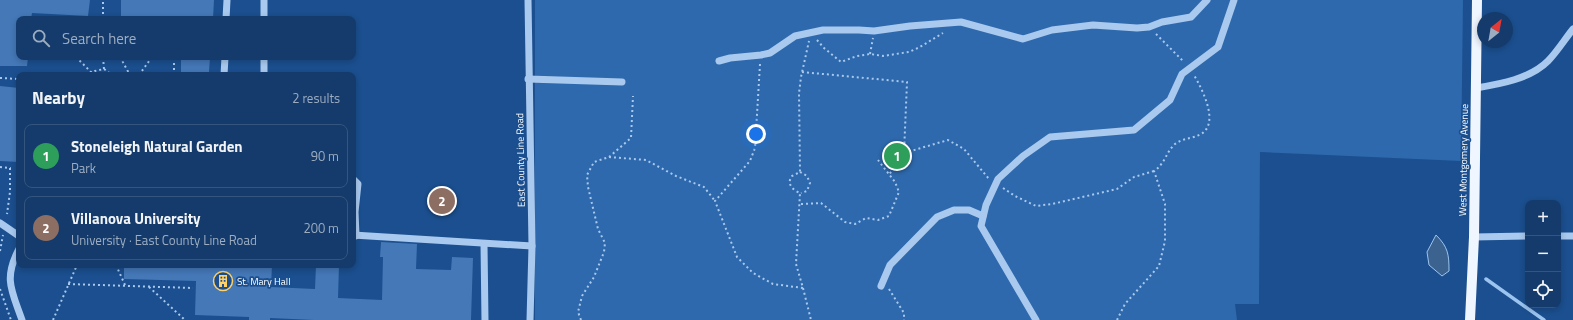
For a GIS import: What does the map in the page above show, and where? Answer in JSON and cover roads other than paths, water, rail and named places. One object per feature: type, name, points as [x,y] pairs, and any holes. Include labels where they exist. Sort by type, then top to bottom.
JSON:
[{"type":"main road","name":"West Montgomery Avenue","points":[[1470,320],[1474,237],[1477,0]]},
{"type":"street","points":[[226,16],[227,0]]},
{"type":"street","points":[[264,0],[264,16]]},
{"type":"street","name":"East County Line Road","points":[[528,0],[528,79],[532,246],[530,320]]},
{"type":"street","points":[[719,61],[730,58],[761,55],[770,52],[795,36],[811,35],[823,30],[874,31],[910,26],[961,22],[1023,39],[1052,30],[1093,25],[1137,28],[1149,27],[1162,22],[1191,16],[1207,0]]},
{"type":"street","points":[[1036,320],[981,226],[986,205],[998,179],[1024,156],[1050,137],[1134,130],[1170,100],[1182,74],[1218,47],[1234,0]]},
{"type":"street","points":[[1476,88],[1501,84],[1535,72],[1548,61],[1573,29]]},
{"type":"street","points":[[224,72],[225,60]]},
{"type":"street","points":[[264,60],[264,72]]},
{"type":"street","points":[[528,79],[622,82]]},
{"type":"street","points":[[356,182],[358,184],[356,198]]},
{"type":"street","points":[[884,286],[890,265],[937,218],[954,210],[969,210],[983,216]]},
{"type":"street","points":[[0,223],[16,234]]},
{"type":"street","points":[[356,236],[532,246]]},
{"type":"street","points":[[1474,237],[1525,236]]},
{"type":"street","points":[[1561,236],[1573,236]]},
{"type":"street","points":[[484,244],[486,320]]},
{"type":"street","points":[[16,254],[12,261],[9,283],[22,320]]},
{"type":"waterway","points":[[1486,279],[1544,320]]},
{"type":"place","name":"Stoneleigh Natural Garden","points":[[897,156]]},
{"type":"place","name":"Villanova University","points":[[442,201]]},
{"type":"place","name":"St. Mary Hall","points":[[223,281]]}]
